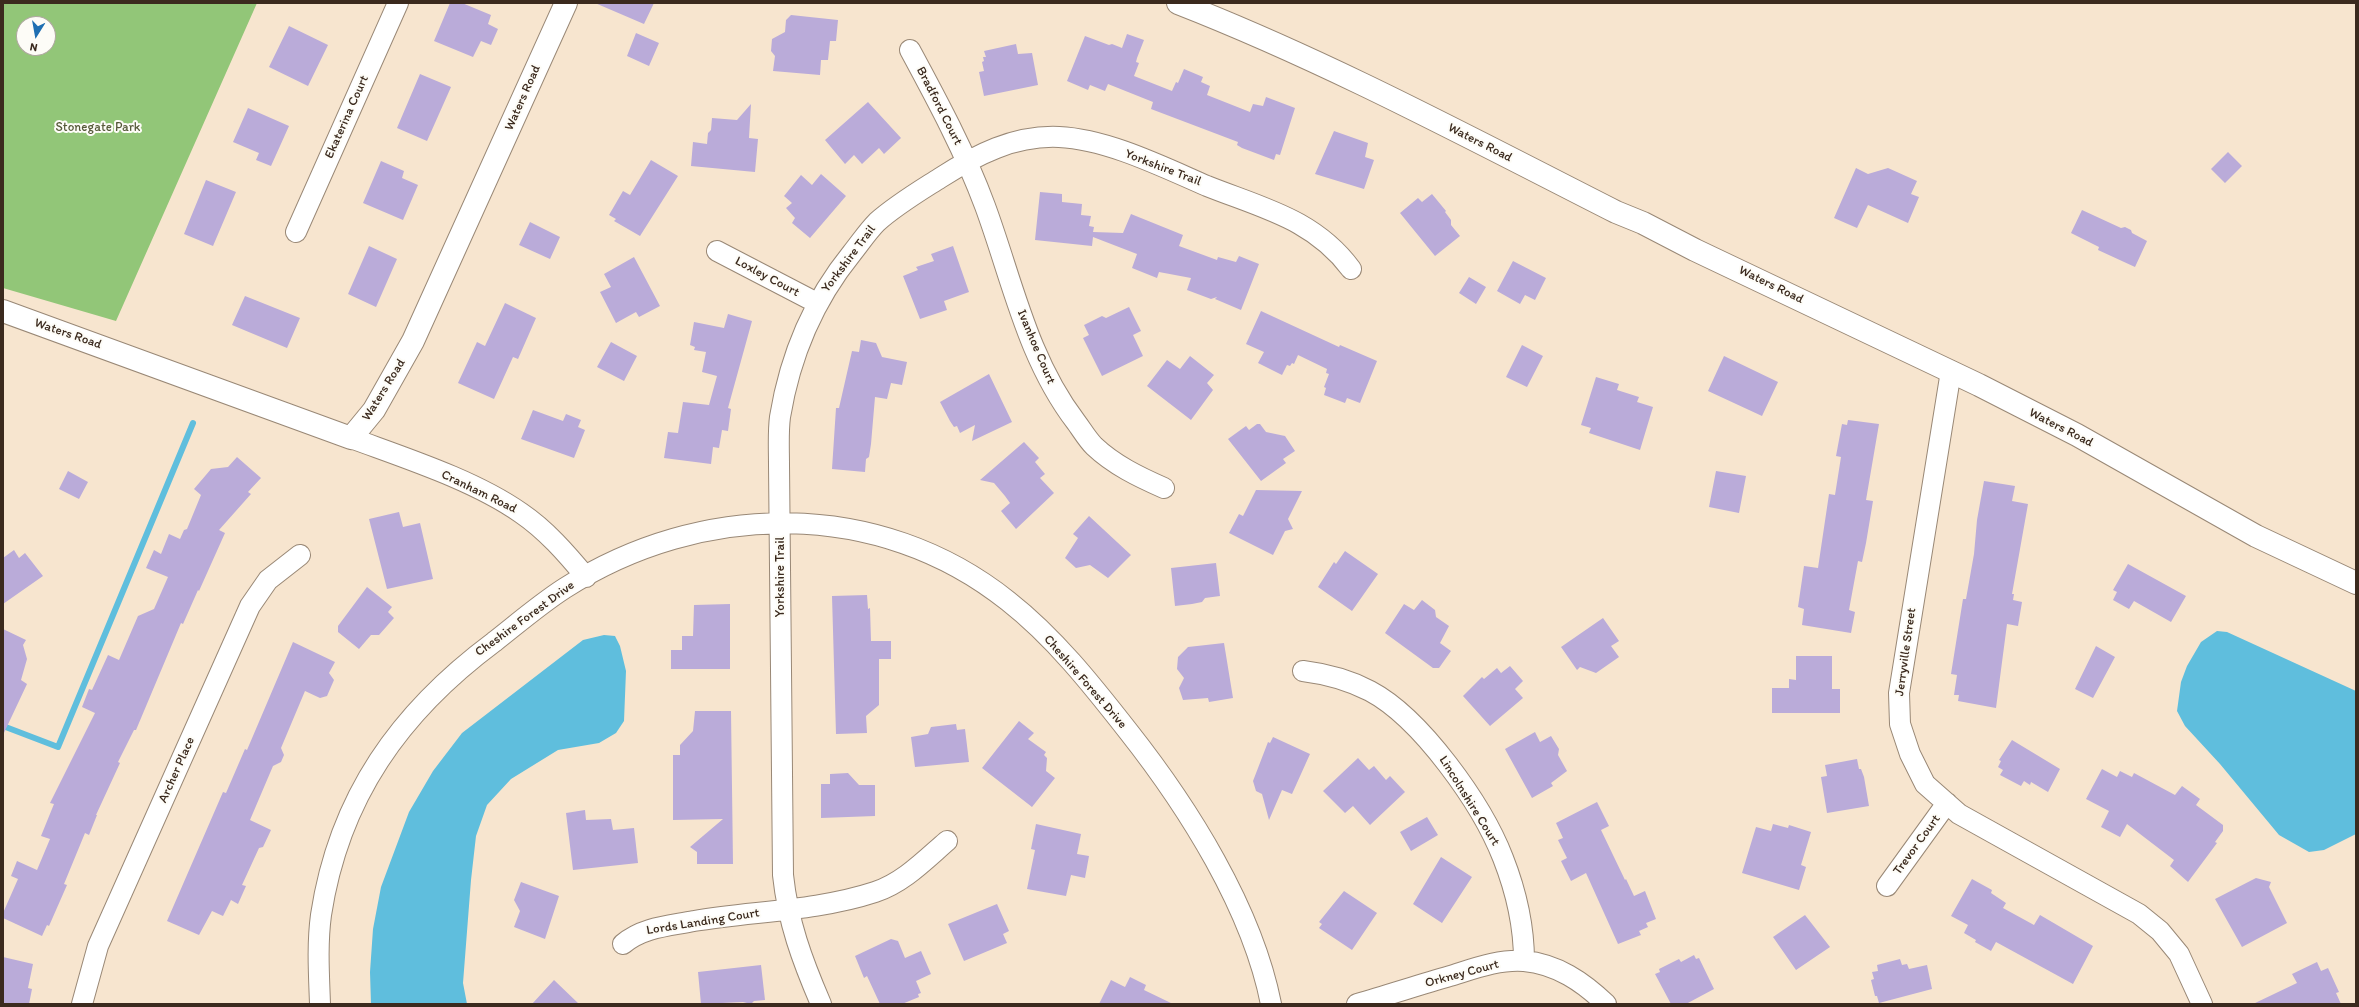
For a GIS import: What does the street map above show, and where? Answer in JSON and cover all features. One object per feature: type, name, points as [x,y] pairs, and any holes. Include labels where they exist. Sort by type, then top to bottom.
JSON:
[{"type":"street","name":"Ekaterina Court","points":[[296,232],[398,3]]},
{"type":"street","name":"Waters Road","points":[[3,311],[351,438],[374,410],[413,342],[566,3]]},
{"type":"street","name":"Waters Road","points":[[1178,3],[1283,47],[1416,111],[1616,212],[1643,223],[1695,250],[1951,371],[2077,435],[2256,536],[2356,583]]},
{"type":"street","name":"Bradford Court","points":[[910,50],[967,162]]},
{"type":"street","name":"Yorkshire Trail","points":[[820,1004],[801,958],[787,908],[782,839],[780,418],[789,373],[802,334],[831,278],[875,224],[899,204],[967,162],[1004,144],[1032,138],[1060,137],[1088,142],[1168,170],[1293,220],[1320,235],[1337,250],[1351,268]]},
{"type":"street","name":"Ivanhoe Court","points":[[967,162],[987,211],[1024,324],[1046,377],[1060,401],[1094,446],[1115,463],[1164,488]]},
{"type":"street","name":"Loxley Court","points":[[717,251],[817,303]]},
{"type":"street","name":"Jerryville Street","points":[[1951,371],[1899,693],[1900,724],[1910,754],[1925,784],[1959,814],[2139,914],[2160,931],[2179,954],[2202,1004]]},
{"type":"street","name":"Cranham Road","points":[[351,438],[493,496],[521,513],[545,532],[586,577]]},
{"type":"street","name":"Cheshire Forest Drive","points":[[320,1004],[319,940],[321,918],[328,881],[353,806],[371,772],[392,739],[416,710],[445,680],[565,588],[639,550],[672,538],[735,527],[781,522],[808,522],[850,528],[912,546],[949,563],[1010,602],[1063,653],[1101,697],[1161,773],[1216,864],[1242,914],[1256,950],[1271,1004]]},
{"type":"street","name":"Archer Place","points":[[82,1004],[98,946],[250,606],[268,580],[300,554]]},
{"type":"street","name":"Lincolnshire Court","points":[[1303,671],[1347,680],[1371,692],[1392,706],[1432,744],[1449,764],[1478,810],[1503,858],[1519,910],[1524,936],[1524,962]]},
{"type":"street","name":"Trevor Court","points":[[1887,886],[1947,803]]},
{"type":"street","name":"Lords Landing Court","points":[[623,944],[633,936],[647,930],[787,908],[822,905],[876,892],[901,879],[946,841]]},
{"type":"street","name":"Orkney Court","points":[[1357,1004],[1500,962],[1524,962],[1557,970],[1572,976],[1606,1004]]},
{"type":"green space","name":"Stonegate Park","points":[[3,3],[257,3],[116,321],[3,288]]},
{"type":"water","points":[[2217,631],[2227,632],[2356,691],[2356,834],[2324,850],[2309,852],[2279,835],[2220,764],[2185,726],[2177,711],[2181,682],[2187,666],[2201,642]]},
{"type":"water","points":[[604,635],[615,636],[620,646],[626,671],[624,721],[616,733],[599,743],[558,750],[511,779],[487,805],[476,836],[471,880],[463,983],[467,1004],[371,1004],[370,972],[373,929],[381,887],[409,812],[433,771],[462,733],[583,640]]},
{"type":"building","points":[[450,3],[462,3],[491,15],[488,24],[498,29],[491,45],[481,41],[473,57],[434,41]]},
{"type":"building","points":[[595,3],[654,3],[644,24]]},
{"type":"building","points":[[791,15],[838,20],[836,41],[830,41],[828,60],[821,60],[820,75],[773,71],[775,56],[771,51],[772,39],[785,32],[786,20]]},
{"type":"building","points":[[289,26],[328,45],[308,86],[269,67]]},
{"type":"building","points":[[636,33],[659,43],[649,66],[627,56]]},
{"type":"building","points":[[1127,34],[1144,40],[1137,58],[1136,62],[1139,63],[1134,76],[1172,91],[1176,82],[1178,83],[1184,69],[1203,77],[1201,82],[1210,86],[1207,95],[1250,112],[1253,104],[1263,106],[1266,97],[1295,108],[1280,155],[1276,154],[1274,160],[1242,148],[1237,145],[1238,142],[1151,109],[1153,102],[1108,84],[1105,91],[1090,85],[1088,90],[1067,81],[1085,36],[1122,48]]},
{"type":"building","points":[[1016,44],[1018,54],[1032,53],[1038,85],[984,96],[979,72],[984,71],[982,62],[984,61],[983,57],[986,57],[984,51]]},
{"type":"building","points":[[420,74],[451,87],[427,141],[397,128]]},
{"type":"building","points":[[868,102],[901,138],[884,154],[879,148],[862,164],[854,155],[845,164],[825,140]]},
{"type":"building","points":[[751,104],[749,138],[758,139],[755,172],[691,166],[693,142],[707,144],[708,133],[711,130],[712,118],[737,120]]},
{"type":"building","points":[[248,108],[289,126],[271,166],[256,160],[259,153],[233,142]]},
{"type":"building","points":[[1334,131],[1368,143],[1365,157],[1374,160],[1364,189],[1315,174]]},
{"type":"building","points":[[2228,152],[2242,166],[2225,183],[2211,169]]},
{"type":"building","points":[[651,160],[678,176],[640,236],[614,221],[616,219],[609,215],[623,191],[630,195]]},
{"type":"building","points":[[381,161],[404,171],[402,178],[418,185],[403,220],[363,203]]},
{"type":"building","points":[[1856,168],[1868,174],[1888,168],[1917,181],[1911,194],[1919,197],[1908,223],[1868,205],[1857,228],[1834,218]]},
{"type":"building","points":[[821,174],[846,196],[810,238],[792,223],[795,218],[786,208],[792,203],[784,196],[801,175],[812,185]]},
{"type":"building","points":[[206,180],[236,192],[213,246],[184,234]]},
{"type":"building","points":[[1040,192],[1062,194],[1062,202],[1082,204],[1081,215],[1091,216],[1089,226],[1094,227],[1093,232],[1123,233],[1131,214],[1183,235],[1179,246],[1217,260],[1218,257],[1236,262],[1239,256],[1259,264],[1241,310],[1215,299],[1217,297],[1211,299],[1187,290],[1191,278],[1159,272],[1157,278],[1132,268],[1137,254],[1093,237],[1092,246],[1035,240]]},
{"type":"building","points":[[1432,194],[1446,211],[1445,212],[1451,220],[1451,225],[1460,236],[1435,256],[1400,213],[1418,198],[1422,202]]},
{"type":"building","points":[[2082,210],[2121,228],[2125,227],[2131,230],[2132,233],[2147,241],[2135,267],[2098,250],[2099,247],[2071,233]]},
{"type":"building","points":[[530,222],[560,237],[550,259],[519,245]]},
{"type":"building","points":[[369,246],[397,259],[376,307],[348,294]]},
{"type":"building","points":[[953,246],[969,292],[944,301],[947,310],[920,319],[903,276],[918,270],[916,267],[934,261],[931,254]]},
{"type":"building","points":[[634,257],[660,306],[639,317],[636,312],[616,323],[600,292],[611,287],[604,274]]},
{"type":"building","points":[[1513,261],[1546,278],[1535,300],[1525,295],[1520,304],[1497,291]]},
{"type":"building","points":[[1469,277],[1486,287],[1476,304],[1459,293]]},
{"type":"building","points":[[245,296],[300,318],[287,348],[232,325]]},
{"type":"building","points":[[505,303],[536,318],[518,359],[513,357],[494,399],[458,383],[477,342],[485,346]]},
{"type":"building","points":[[1129,307],[1141,331],[1133,335],[1143,356],[1102,376],[1083,338],[1089,335],[1084,325],[1102,316],[1106,318]]},
{"type":"building","points":[[1261,311],[1339,347],[1340,345],[1377,361],[1360,403],[1347,398],[1345,403],[1324,395],[1326,388],[1324,387],[1329,374],[1326,373],[1327,369],[1298,355],[1294,364],[1292,363],[1290,366],[1287,365],[1282,375],[1258,363],[1264,352],[1246,344]]},
{"type":"building","points":[[728,314],[752,321],[728,408],[731,409],[728,431],[722,430],[719,448],[713,447],[711,464],[664,458],[668,432],[678,433],[683,402],[709,405],[717,376],[702,372],[706,352],[694,350],[695,347],[690,345],[694,322],[724,328]]},
{"type":"building","points":[[861,340],[876,343],[882,357],[907,362],[902,385],[891,383],[887,399],[875,397],[871,444],[869,457],[866,459],[865,472],[832,469],[836,408],[839,408],[852,351],[859,352]]},
{"type":"building","points":[[611,342],[637,356],[624,381],[597,367]]},
{"type":"building","points":[[1522,345],[1543,356],[1527,387],[1506,377]]},
{"type":"building","points":[[1190,356],[1214,375],[1207,383],[1213,390],[1191,420],[1147,386],[1167,360],[1180,369]]},
{"type":"building","points":[[1724,356],[1778,382],[1762,416],[1708,391]]},
{"type":"building","points":[[989,374],[1012,422],[972,441],[975,425],[960,433],[957,426],[954,427],[950,421],[940,402]]},
{"type":"building","points":[[1596,377],[1619,384],[1617,390],[1639,397],[1637,402],[1653,407],[1640,450],[1589,433],[1591,428],[1581,425]]},
{"type":"building","points":[[533,410],[563,421],[566,414],[581,420],[578,427],[585,430],[574,458],[521,439]]},
{"type":"building","points":[[1848,420],[1879,424],[1866,500],[1873,501],[1862,562],[1858,561],[1849,610],[1855,612],[1851,633],[1802,625],[1804,609],[1798,607],[1804,566],[1818,568],[1829,494],[1835,495],[1841,457],[1836,456],[1842,424],[1847,425]]},
{"type":"building","points":[[1257,424],[1260,424],[1266,432],[1285,436],[1295,451],[1283,459],[1286,463],[1261,481],[1228,439],[1246,426],[1249,430]]},
{"type":"building","points":[[1024,442],[1039,458],[1035,462],[1045,474],[1040,478],[1054,493],[1016,529],[1001,511],[1010,503],[1005,496],[994,483],[980,480]]},
{"type":"building","points":[[237,457],[261,478],[248,492],[251,494],[219,530],[225,533],[183,624],[181,623],[136,730],[134,730],[118,762],[120,763],[96,815],[89,835],[85,833],[64,884],[67,885],[49,926],[47,925],[42,936],[3,918],[3,913],[18,879],[11,876],[17,861],[37,870],[50,839],[41,836],[54,804],[50,803],[95,713],[82,707],[89,689],[92,690],[108,655],[119,660],[138,616],[154,609],[168,577],[146,568],[154,550],[161,554],[169,534],[180,539],[184,530],[187,529],[201,495],[194,489],[211,469],[228,467]]},
{"type":"building","points":[[68,471],[88,482],[79,499],[59,489]]},
{"type":"building","points":[[1716,471],[1746,476],[1739,513],[1709,507]]},
{"type":"building","points":[[1984,481],[2015,486],[2012,501],[2028,504],[2012,594],[2014,594],[2013,600],[2022,602],[2018,626],[2007,624],[1996,708],[1958,701],[1959,695],[1954,695],[1957,675],[1951,674],[1963,599],[1966,599],[1974,554],[1977,520]]},
{"type":"building","points":[[1256,490],[1302,491],[1288,519],[1293,529],[1285,531],[1273,555],[1229,533],[1239,514],[1243,516]]},
{"type":"building","points":[[399,512],[403,527],[420,523],[433,579],[387,589],[369,519]]},
{"type":"building","points":[[1089,516],[1131,555],[1108,578],[1090,565],[1076,568],[1065,558],[1078,538],[1073,534]]},
{"type":"building","points":[[14,550],[19,558],[25,553],[43,576],[3,604],[3,558]]},
{"type":"building","points":[[1345,551],[1378,574],[1352,611],[1318,587],[1334,562],[1336,564]]},
{"type":"building","points":[[1216,563],[1220,596],[1205,598],[1202,602],[1175,606],[1171,568]]},
{"type":"building","points":[[2128,564],[2186,596],[2171,622],[2134,601],[2129,609],[2113,600],[2117,592],[2113,590]]},
{"type":"building","points":[[367,587],[392,607],[388,612],[394,618],[379,635],[371,635],[359,649],[338,632],[338,626]]},
{"type":"building","points":[[867,595],[868,609],[870,608],[871,641],[891,641],[891,659],[879,659],[879,705],[866,716],[867,733],[836,734],[832,596]]},
{"type":"building","points":[[1422,600],[1435,610],[1436,617],[1449,626],[1440,643],[1451,651],[1439,668],[1433,668],[1385,633],[1404,604],[1414,610]]},
{"type":"building","points":[[730,604],[730,669],[671,669],[671,650],[682,650],[682,636],[693,636],[694,605]]},
{"type":"building","points":[[1603,618],[1619,641],[1611,646],[1619,657],[1596,673],[1580,667],[1577,670],[1561,647]]},
{"type":"building","points":[[3,629],[26,640],[23,645],[27,659],[21,680],[27,684],[3,735]]},
{"type":"building","points":[[293,642],[335,662],[329,673],[334,680],[327,696],[320,698],[305,691],[281,748],[284,755],[281,762],[273,766],[250,820],[271,830],[263,847],[259,848],[242,885],[246,886],[238,904],[231,900],[223,916],[212,911],[199,935],[167,921],[223,792],[226,793],[245,749],[247,750]]},
{"type":"building","points":[[1224,643],[1233,698],[1209,702],[1208,698],[1183,700],[1179,688],[1184,678],[1177,669],[1178,657],[1188,647]]},
{"type":"building","points":[[2096,646],[2115,657],[2093,698],[2075,689]]},
{"type":"building","points":[[1796,656],[1832,656],[1832,689],[1840,689],[1840,713],[1772,713],[1772,688],[1789,688],[1789,679],[1796,680]]},
{"type":"building","points":[[1510,666],[1523,681],[1515,689],[1523,698],[1490,726],[1463,696],[1482,677],[1484,679],[1497,668],[1501,673]]},
{"type":"building","points":[[695,711],[731,711],[733,864],[697,864],[697,852],[690,847],[723,819],[673,820],[673,755],[680,755],[680,745],[693,731]]},
{"type":"building","points":[[1019,721],[1034,733],[1028,739],[1046,752],[1044,755],[1047,758],[1046,771],[1055,778],[1032,807],[982,768]]},
{"type":"building","points":[[956,724],[957,730],[965,729],[969,762],[915,767],[911,737],[928,734],[931,727]]},
{"type":"building","points":[[1535,732],[1540,742],[1551,736],[1559,749],[1558,755],[1567,771],[1551,783],[1553,786],[1532,798],[1505,749]]},
{"type":"building","points":[[1273,737],[1310,754],[1292,794],[1282,790],[1269,820],[1262,794],[1256,791],[1253,781],[1268,742],[1270,743]]},
{"type":"building","points":[[2012,740],[2060,769],[2048,792],[2031,782],[2030,785],[2024,781],[2021,786],[2000,775],[2003,770],[1998,767],[2001,761],[1999,760]]},
{"type":"building","points":[[1358,758],[1369,770],[1374,766],[1386,780],[1390,776],[1405,792],[1370,825],[1353,806],[1345,813],[1323,791]]},
{"type":"building","points":[[1857,759],[1859,769],[1861,769],[1864,777],[1869,806],[1827,813],[1821,777],[1827,776],[1825,765]]},
{"type":"building","points":[[2102,769],[2117,777],[2120,771],[2132,777],[2134,773],[2175,795],[2182,786],[2200,799],[2196,805],[2223,825],[2223,831],[2215,842],[2217,843],[2188,882],[2170,866],[2174,860],[2127,824],[2120,837],[2101,827],[2109,811],[2086,799]]},
{"type":"building","points":[[848,773],[859,785],[875,785],[875,816],[821,818],[821,784],[830,784],[830,774]]},
{"type":"building","points":[[1597,802],[1609,826],[1601,830],[1625,880],[1626,879],[1634,896],[1645,891],[1656,919],[1646,923],[1648,927],[1639,931],[1641,935],[1618,944],[1586,873],[1571,881],[1561,861],[1567,858],[1558,840],[1563,838],[1556,823]]},
{"type":"building","points":[[585,810],[586,820],[611,819],[613,830],[634,828],[638,863],[573,870],[566,813]]},
{"type":"building","points":[[1427,817],[1438,835],[1411,851],[1400,832]]},
{"type":"building","points":[[1036,824],[1081,834],[1077,854],[1089,856],[1085,878],[1071,875],[1066,896],[1027,889],[1035,850],[1031,849]]},
{"type":"building","points":[[1773,824],[1788,828],[1789,825],[1811,832],[1801,865],[1806,867],[1799,890],[1742,873],[1756,827],[1771,831]]},
{"type":"building","points":[[1441,857],[1472,877],[1442,923],[1413,904]]},
{"type":"building","points":[[2256,878],[2271,882],[2269,887],[2287,923],[2242,947],[2215,899]]},
{"type":"building","points":[[1972,879],[1992,890],[1991,893],[2006,903],[2003,908],[2034,925],[2040,915],[2093,946],[2073,984],[1996,942],[1991,951],[1975,942],[1976,940],[1964,933],[1968,925],[1951,916]]},
{"type":"building","points":[[521,882],[559,896],[545,939],[514,927],[520,911],[514,900]]},
{"type":"building","points":[[1344,891],[1377,913],[1352,950],[1319,928],[1322,924],[1319,922]]},
{"type":"building","points":[[997,904],[1009,931],[1003,934],[1007,943],[964,961],[948,924]]},
{"type":"building","points":[[1805,915],[1830,947],[1796,970],[1773,937]]},
{"type":"building","points":[[891,939],[898,941],[905,958],[921,951],[931,974],[916,981],[921,993],[918,994],[919,997],[902,1004],[880,1004],[867,976],[864,978],[855,956]]},
{"type":"building","points":[[1694,955],[1696,959],[1699,958],[1714,989],[1686,1004],[1671,1004],[1655,974],[1660,972],[1659,969],[1679,959],[1681,962]]},
{"type":"building","points":[[3,957],[33,964],[28,988],[32,989],[29,1004],[3,1004]]},
{"type":"building","points":[[1900,959],[1902,965],[1907,964],[1909,969],[1927,965],[1932,989],[1879,1003],[1877,996],[1875,996],[1871,980],[1874,979],[1872,972],[1878,971],[1877,965]]},
{"type":"building","points":[[2317,962],[2321,971],[2328,968],[2339,992],[2336,993],[2341,1004],[2253,1004],[2297,983],[2292,974]]},
{"type":"building","points":[[761,965],[765,1000],[754,1001],[751,1004],[743,1002],[701,1004],[698,972]]},
{"type":"building","points":[[1130,977],[1146,985],[1144,990],[1173,1004],[1099,1004],[1111,980],[1125,987]]},
{"type":"building","points":[[554,980],[579,1004],[532,1004]]},
{"type":"waterway","points":[[3,726],[58,747],[193,423]]}]
